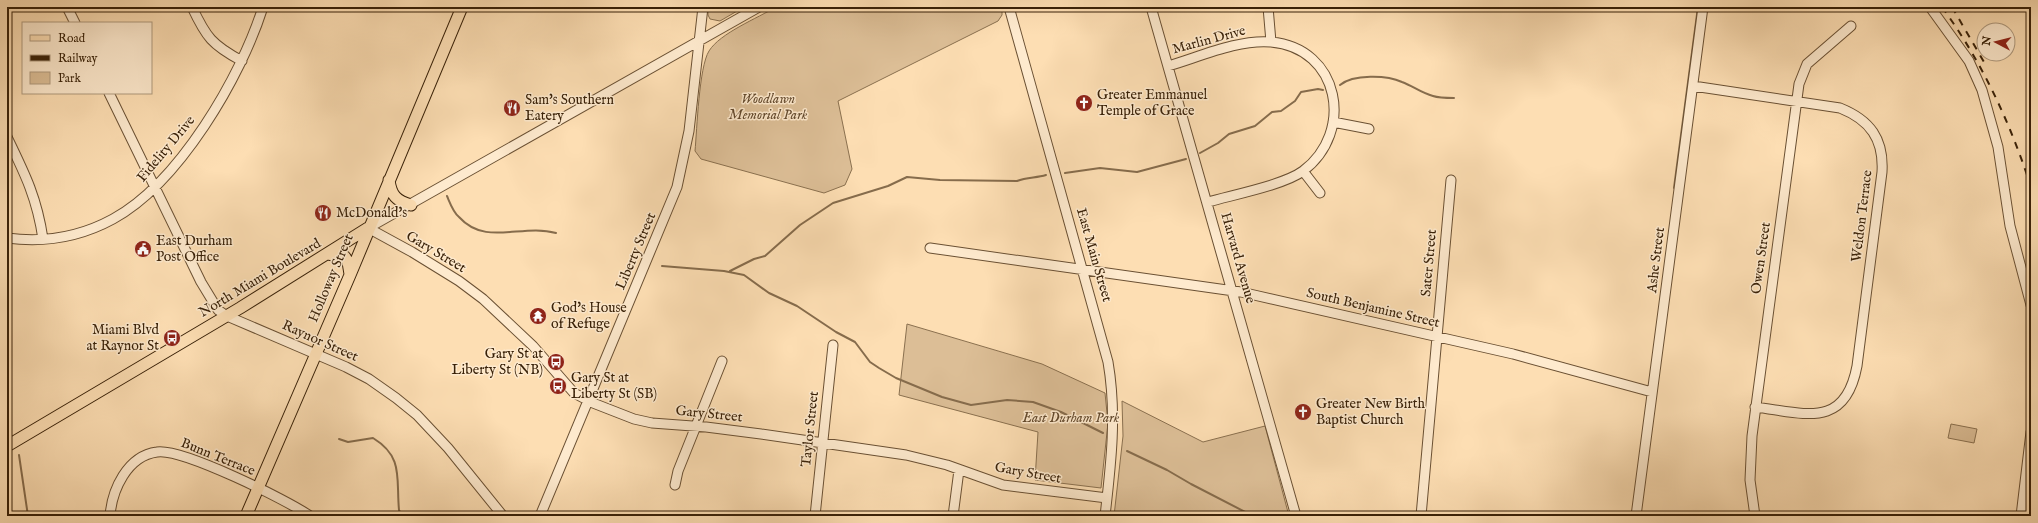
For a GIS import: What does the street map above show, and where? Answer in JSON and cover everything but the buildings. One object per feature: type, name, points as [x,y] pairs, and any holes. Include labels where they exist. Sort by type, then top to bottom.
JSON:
[{"type":"main road","name":"Holloway Street","points":[[246,516],[350,275],[368,228],[462,7]]},
{"type":"main road","points":[[389,180],[394,196],[400,202],[410,205]]},
{"type":"main road","name":"North Miami Boulevard","points":[[7,446],[227,316],[368,228]]},
{"type":"main road","points":[[328,254],[345,257],[348,262],[350,275]]},
{"type":"street","points":[[67,7],[74,22]]},
{"type":"street","points":[[192,7],[210,40],[227,53],[242,61]]},
{"type":"street","name":"Fidelity Drive","points":[[7,238],[43,239],[83,232],[122,214],[155,187],[206,123],[230,85],[242,61],[263,7]]},
{"type":"street","name":"Liberty Street","points":[[540,516],[676,187],[689,131],[700,41],[702,7]]},
{"type":"street","name":"North Miami Boulevard","points":[[368,228],[759,7]]},
{"type":"street","name":"East Main Street","points":[[1009,7],[1103,337],[1113,391],[1113,436],[1105,516]]},
{"type":"street","name":"Harvard Avenue","points":[[1151,7],[1208,202],[1296,516]]},
{"type":"street","points":[[1268,7],[1271,42]]},
{"type":"street","name":"Ashe Street","points":[[1636,516],[1703,7]]},
{"type":"street","points":[[1930,7],[1969,61],[1982,90],[1998,147],[2010,226],[2031,305]]},
{"type":"street","name":"Owen Street","points":[[1755,516],[1751,492],[1750,458],[1755,407],[1800,79],[1807,64],[1851,26]]},
{"type":"street","name":"Marlin Drive","points":[[1168,66],[1243,44],[1271,42],[1286,45],[1299,50],[1314,61],[1324,72],[1333,94],[1335,112],[1334,122],[1319,153],[1303,171],[1275,183],[1208,202]]},
{"type":"street","name":"Weldon Terrace","points":[[1693,86],[1796,100],[1840,108],[1856,115],[1875,134],[1882,150],[1882,172],[1857,366],[1850,391],[1841,403],[1830,410],[1814,414],[1803,414],[1755,407]]},
{"type":"street","name":"Raynor Street","points":[[109,94],[201,282],[218,310],[227,316],[316,354],[369,379],[417,415],[448,448],[503,516]]},
{"type":"street","points":[[1334,122],[1369,129]]},
{"type":"street","points":[[7,137],[33,193],[39,212],[43,239]]},
{"type":"street","points":[[1303,171],[1320,193]]},
{"type":"street","name":"Sater Street","points":[[1420,516],[1438,336],[1451,180]]},
{"type":"street","name":"Gary Street","points":[[368,228],[412,252],[478,295],[501,314],[533,346],[569,389],[588,401],[634,419],[652,423],[696,426],[906,455],[960,470],[989,481],[1017,487],[1107,498]]},
{"type":"street","name":"South Benjamine Street","points":[[930,248],[1083,271],[1232,291],[1438,336],[1652,392]]},
{"type":"street","name":"Taylor Street","points":[[815,516],[833,345]]},
{"type":"street","points":[[676,485],[678,471],[722,360]]},
{"type":"street","points":[[2020,516],[2031,432]]},
{"type":"street","name":"Bunn Terrace","points":[[110,516],[113,497],[120,481],[135,462],[157,452],[183,455],[281,498],[310,516]]},
{"type":"street","points":[[953,516],[960,470]]},
{"type":"green space","points":[[708,7],[744,7],[720,21],[710,19],[708,15]]},
{"type":"green space","name":"Woodlawn Memorial Park","points":[[776,7],[1002,7],[1002,15],[998,21],[838,101],[852,169],[845,185],[824,193],[701,159],[695,151],[701,84],[703,70],[709,51],[714,44],[730,32]]},
{"type":"green space","name":"East Durham Park","points":[[907,324],[1042,364],[1105,393],[1108,423],[1101,488],[1035,480],[1038,432],[899,395]]},
{"type":"green space","name":"East Durham Park","points":[[1122,401],[1203,442],[1265,426],[1289,516],[1114,516],[1123,436]]},
{"type":"green space","points":[[1951,424],[1977,429],[1974,443],[1948,438]]},
{"type":"waterway","points":[[1674,188],[1698,7]]},
{"type":"waterway","points":[[1340,85],[1346,81],[1361,77],[1388,78],[1435,97],[1454,98]]},
{"type":"waterway","points":[[1200,153],[1218,143],[1229,134],[1255,126],[1272,112],[1281,111],[1295,101],[1301,92],[1318,89],[1323,90]]},
{"type":"waterway","points":[[1065,173],[1100,168],[1137,172],[1186,159]]},
{"type":"waterway","points":[[730,271],[754,259],[765,256],[800,225],[833,203],[888,186],[907,177],[940,180],[1017,181],[1046,175]]},
{"type":"waterway","points":[[447,196],[457,215],[470,226],[481,231],[493,233],[530,230],[556,233]]},
{"type":"waterway","points":[[662,266],[724,271],[744,275],[769,293],[797,306],[836,332],[855,342],[870,362],[879,368],[896,378],[942,397],[971,405],[1007,400],[1033,402],[1061,412],[1103,433]]},
{"type":"waterway","points":[[339,439],[348,442],[373,438],[383,445],[390,453],[394,461],[398,478],[399,510],[402,516]]},
{"type":"waterway","points":[[1127,451],[1167,470],[1253,516]]},
{"type":"waterway","points":[[19,455],[28,516]]},
{"type":"railway","points":[[1942,7],[1970,49],[1994,93],[2014,139],[2031,187]]},
{"type":"railway","points":[[1952,7],[1976,48]]},
{"type":"place","name":"Greater Emmanuel Temple of Grace","points":[[1084,103]]},
{"type":"place","name":"Sam's Southern Eatery","points":[[512,108]]},
{"type":"place","name":"McDonald's","points":[[323,213]]},
{"type":"place","name":"East Durham Post Office","points":[[143,249]]},
{"type":"place","name":"God's House of Refuge","points":[[538,316]]},
{"type":"place","name":"Miami Blvd at Raynor St","points":[[172,338]]},
{"type":"place","name":"Gary St at Liberty St (NB)","points":[[556,362]]},
{"type":"place","name":"Gary St at Liberty St (SB)","points":[[558,386]]},
{"type":"place","name":"Greater New Birth Baptist Church","points":[[1303,412]]}]
